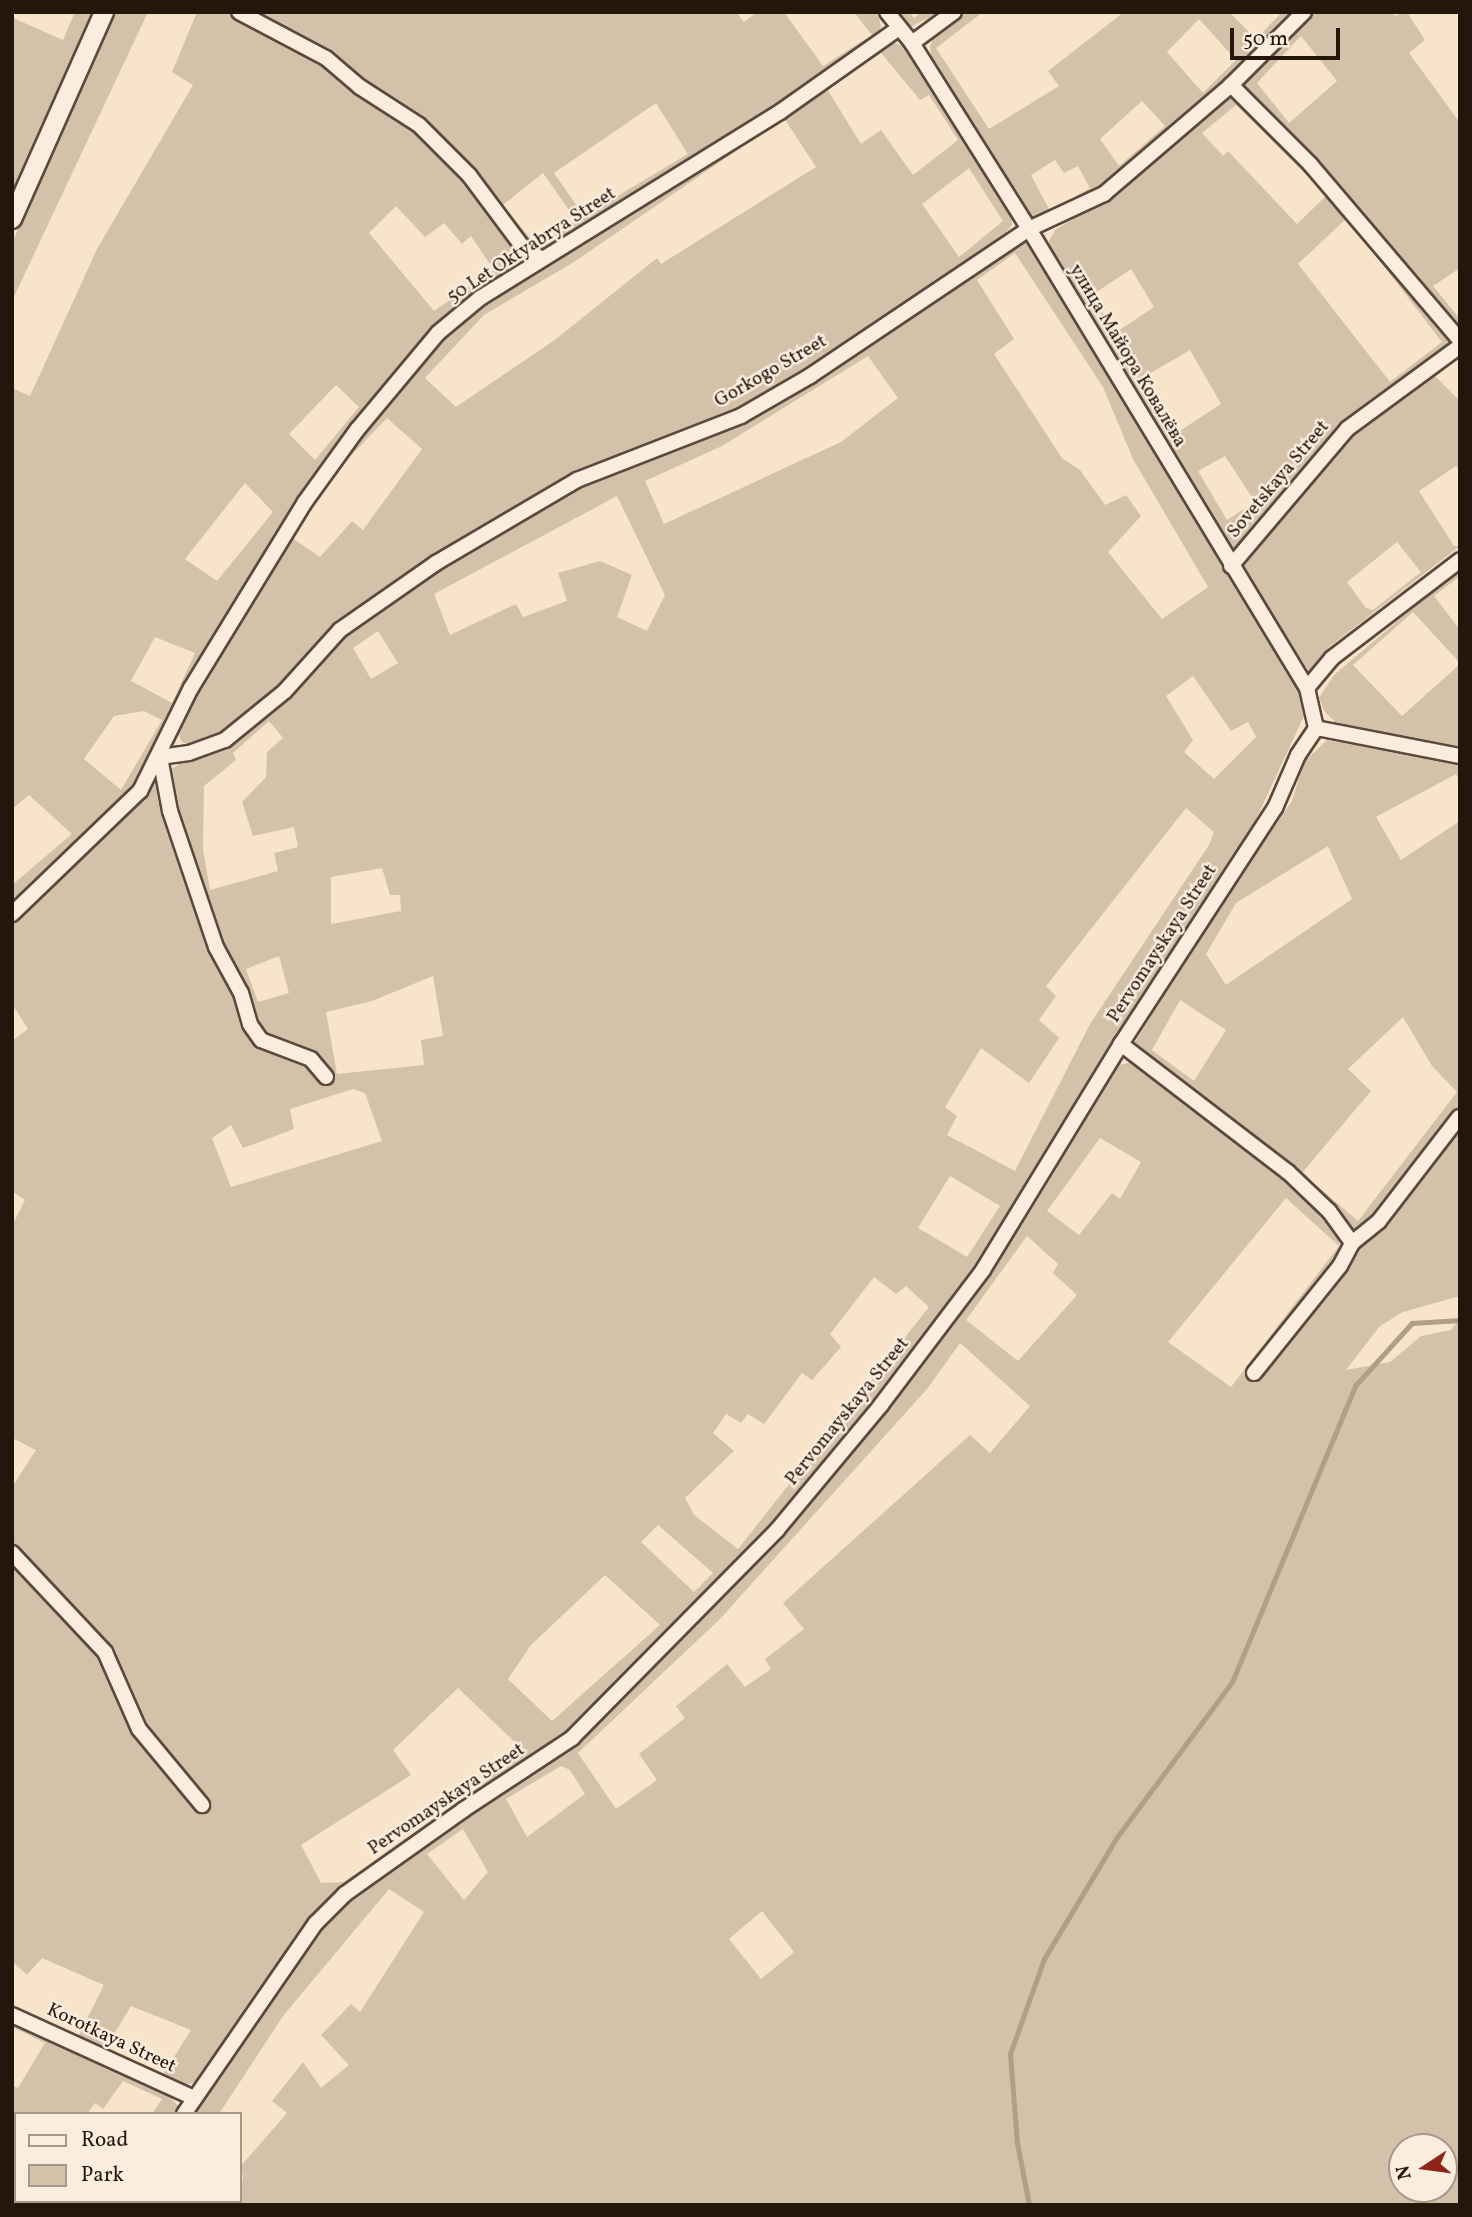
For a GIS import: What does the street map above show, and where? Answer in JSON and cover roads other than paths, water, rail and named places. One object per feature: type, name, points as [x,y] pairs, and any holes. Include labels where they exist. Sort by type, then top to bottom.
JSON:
[{"type":"street","points":[[12,219],[104,12]]},
{"type":"street","points":[[239,12],[326,58],[360,87],[419,125],[469,175],[523,246],[542,259]]},
{"type":"street","name":"улица Майора Ковалёва","points":[[887,12],[912,43],[1029,229],[1307,688],[1316,728]]},
{"type":"street","points":[[912,43],[954,12]]},
{"type":"street","name":"Gorkogo Street","points":[[160,757],[189,754],[225,740],[285,691],[340,630],[436,564],[577,480],[741,416],[810,376],[1029,229],[1104,194],[1231,85],[1304,12]]},
{"type":"street","name":"50 Let Oktyabrya Street","points":[[12,914],[140,791],[160,757],[191,688],[305,502],[357,430],[438,333],[480,298],[780,112],[900,28]]},
{"type":"street","points":[[1231,85],[1310,164],[1460,340]]},
{"type":"street","name":"Sovetskaya Street","points":[[1231,566],[1348,429],[1460,346]]},
{"type":"street","points":[[1307,688],[1332,657],[1460,560]]},
{"type":"street","points":[[1316,728],[1460,757]]},
{"type":"street","name":"Pervomayskaya Street","points":[[185,2112],[243,2035],[293,1951],[345,1894],[572,1738],[777,1530],[881,1405],[984,1270],[1121,1044],[1275,808],[1298,755],[1316,728]]},
{"type":"street","points":[[160,757],[170,811],[215,947],[241,993],[250,1024],[261,1040],[311,1059],[326,1077]]},
{"type":"street","points":[[1121,1044],[1288,1172],[1329,1211],[1352,1243]]},
{"type":"street","points":[[1254,1373],[1340,1266],[1352,1243],[1379,1221],[1460,1117]]},
{"type":"street","points":[[12,1553],[105,1653],[139,1729],[202,1805]]},
{"type":"street","name":"Korotkaya Street","points":[[12,2015],[194,2098]]},
{"type":"waterway","points":[[1029,2205],[1017,2143],[1010,2054],[1044,1959],[1117,1837],[1232,1682],[1355,1386],[1412,1323],[1460,1320]]}]
